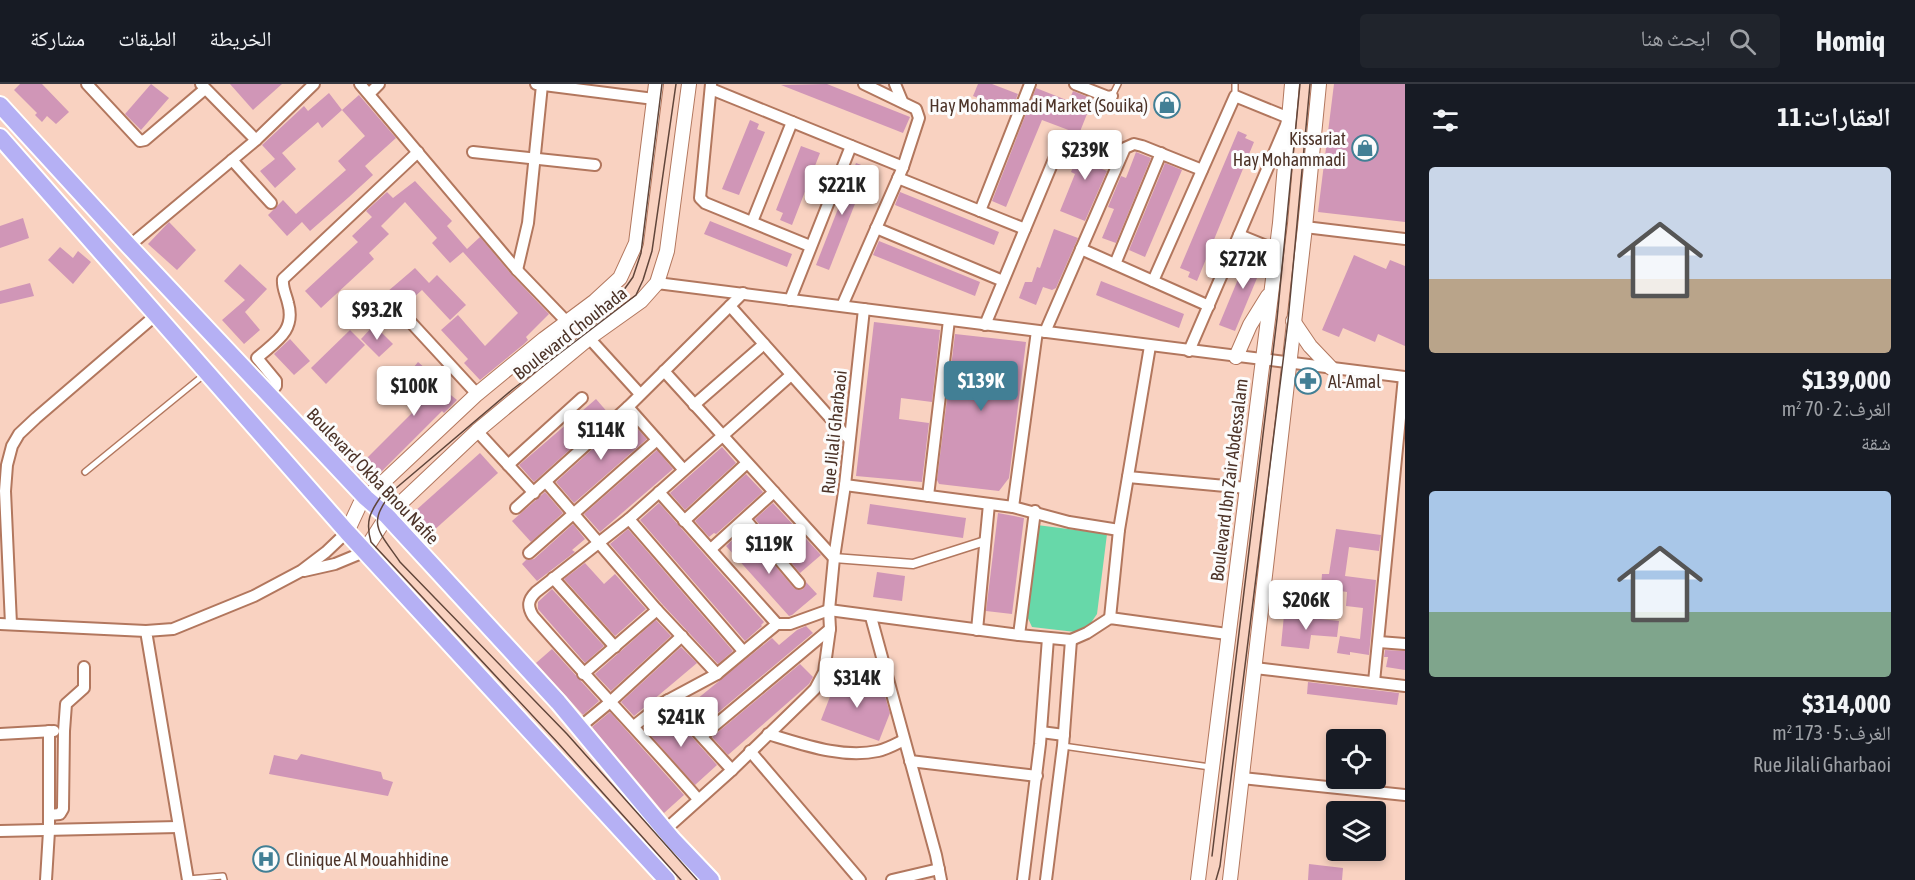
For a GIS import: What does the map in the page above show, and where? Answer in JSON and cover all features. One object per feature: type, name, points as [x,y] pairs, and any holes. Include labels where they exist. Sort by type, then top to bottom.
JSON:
[{"type":"main road","name":"Boulevard Okba Bnou Nafie","points":[[0,105],[129,246],[251,364],[269,394],[366,498],[387,516],[580,727],[665,830],[711,880]]},
{"type":"main road","points":[[0,137],[346,532],[667,880]]},
{"type":"street","points":[[87,84],[140,141],[145,140],[203,87],[256,140]]},
{"type":"street","points":[[129,246],[256,140],[314,84]]},
{"type":"street","points":[[360,84],[517,270],[566,321]]},
{"type":"street","points":[[369,93],[379,84]]},
{"type":"street","points":[[536,84],[654,99]]},
{"type":"street","name":"Boulevard Chouhada","points":[[346,532],[353,514],[366,498],[477,394],[566,321],[595,301],[620,278],[636,243],[656,84]]},
{"type":"street","name":"Boulevard Chouhada","points":[[364,552],[387,516],[477,431],[589,338],[641,301],[657,283],[667,251],[689,84]]},
{"type":"street","points":[[895,84],[902,101]]},
{"type":"street","points":[[980,211],[1030,84]]},
{"type":"street","points":[[1075,84],[1108,97],[1112,96]]},
{"type":"street","name":"Boulevard Ibn Zair Abdessalam","points":[[1198,880],[1276,250],[1292,84]]},
{"type":"street","points":[[1230,880],[1305,227],[1319,84]]},
{"type":"street","points":[[517,270],[528,223],[543,85]]},
{"type":"street","points":[[842,306],[901,172],[919,118],[916,109],[868,85]]},
{"type":"street","points":[[810,246],[705,203],[700,198],[711,87],[850,146],[980,211],[1025,229]]},
{"type":"street","points":[[1153,281],[1235,96],[1289,118],[1189,351]]},
{"type":"street","points":[[752,222],[792,122]]},
{"type":"street","points":[[1013,507],[1041,332],[1081,249],[1125,148],[1134,144],[1202,170]]},
{"type":"street","points":[[790,300],[850,146]]},
{"type":"street","points":[[251,364],[290,326],[289,305],[283,288],[283,279],[418,152]]},
{"type":"street","points":[[473,152],[596,165]]},
{"type":"street","points":[[985,325],[1057,152]]},
{"type":"street","points":[[1115,264],[1161,153]]},
{"type":"street","points":[[232,160],[271,203]]},
{"type":"street","points":[[1305,227],[1405,240]]},
{"type":"street","points":[[876,228],[1003,281]]},
{"type":"street","points":[[1239,235],[1276,250]]},
{"type":"street","points":[[1081,249],[1209,306]]},
{"type":"street","points":[[657,283],[1404,377],[1374,682]]},
{"type":"street","points":[[1236,357],[1250,325],[1270,291]]},
{"type":"street","points":[[516,508],[628,407],[743,293]]},
{"type":"street","points":[[730,306],[849,439]]},
{"type":"street","name":"Rue Jilali Gharbaoi","points":[[665,830],[768,735],[815,688],[824,672],[830,629],[834,558],[845,485],[864,309]]},
{"type":"street","points":[[156,315],[36,418],[19,434],[12,446],[7,465],[5,491],[6,624],[146,631],[173,628],[254,596],[301,571],[326,552],[346,532]]},
{"type":"street","points":[[405,316],[477,394]]},
{"type":"street","points":[[928,496],[949,320]]},
{"type":"street","points":[[1293,321],[1310,346],[1331,368]]},
{"type":"street","points":[[589,338],[640,394]]},
{"type":"street","points":[[694,405],[764,344]]},
{"type":"street","points":[[1110,618],[1119,530],[1150,346]]},
{"type":"street","points":[[664,371],[834,558],[914,564],[985,541]]},
{"type":"street","points":[[698,799],[634,726],[609,704],[529,610],[530,598],[629,519],[791,375]]},
{"type":"street","points":[[508,465],[582,398]]},
{"type":"street","points":[[628,407],[683,469]]},
{"type":"street","points":[[477,431],[534,493]]},
{"type":"street","points":[[528,553],[657,440]]},
{"type":"street","points":[[684,521],[747,463]]},
{"type":"street","points":[[1128,477],[1247,488]]},
{"type":"street","points":[[546,482],[657,610],[717,674]]},
{"type":"street","points":[[845,485],[1013,507],[1035,511],[1069,522],[1119,530]]},
{"type":"street","points":[[659,492],[777,624]]},
{"type":"street","points":[[711,549],[774,492]]},
{"type":"street","points":[[977,630],[989,504]]},
{"type":"street","points":[[1019,635],[1035,511]]},
{"type":"street","points":[[629,519],[743,651]]},
{"type":"street","points":[[745,519],[799,583]]},
{"type":"street","points":[[301,571],[335,564],[364,552]]},
{"type":"street","points":[[553,578],[615,647]]},
{"type":"street","points":[[583,674],[657,610]]},
{"type":"street","points":[[634,726],[668,700],[717,674],[777,624],[790,624],[830,610],[1071,640],[1098,627],[1110,618],[1227,634]]},
{"type":"street","points":[[871,616],[940,874],[892,880]]},
{"type":"street","points":[[702,736],[830,629]]},
{"type":"street","points":[[146,631],[188,880]]},
{"type":"street","points":[[580,727],[609,704],[682,636]]},
{"type":"street","points":[[1023,880],[1041,732],[1048,638]]},
{"type":"street","points":[[1046,880],[1063,741],[1071,640]]},
{"type":"street","points":[[1379,642],[1405,644]]},
{"type":"street","points":[[49,815],[60,814],[63,809],[66,704],[84,688],[84,667]]},
{"type":"street","points":[[1255,668],[1405,686]]},
{"type":"street","points":[[668,700],[732,770]]},
{"type":"street","points":[[0,734],[64,731]]},
{"type":"street","points":[[46,880],[49,831],[49,732]]},
{"type":"street","points":[[1041,732],[1063,741]]},
{"type":"street","points":[[768,735],[853,754],[881,751],[904,740]]},
{"type":"street","points":[[750,751],[860,880]]},
{"type":"street","points":[[910,761],[1036,776]]},
{"type":"street","points":[[1242,778],[1405,795]]},
{"type":"street","points":[[0,831],[178,827]]},
{"type":"lane","points":[[1112,96],[1118,84]]},
{"type":"lane","points":[[1234,84],[1235,96]]},
{"type":"lane","points":[[85,472],[207,373]]},
{"type":"lane","points":[[1063,741],[1212,767]]},
{"type":"lane","points":[[188,880],[223,876],[224,880]]},
{"type":"green space","points":[[1037,525],[1107,534],[1097,614],[1084,633],[1032,627],[1026,614]]},
{"type":"building","points":[[20,84],[42,84],[69,112],[56,124],[47,116],[42,122],[35,115],[37,113],[14,90]]},
{"type":"building","points":[[151,84],[169,98],[141,130],[125,114]]},
{"type":"building","points":[[230,84],[282,84],[253,110]]},
{"type":"building","points":[[827,84],[910,117],[903,133],[781,85]]},
{"type":"building","points":[[978,84],[992,84],[1018,94],[1011,111],[973,96]]},
{"type":"building","name":"Kissariat Hay Mohammadi","points":[[1334,84],[1405,84],[1405,222],[1318,212]]},
{"type":"building","points":[[1036,88],[1069,101],[1073,91],[1093,99],[1079,134],[1042,120],[1006,207],[992,201]]},
{"type":"building","points":[[329,93],[342,110],[322,128],[318,122],[282,153],[296,169],[275,188],[260,171],[275,159],[262,145],[304,106],[308,111]]},
{"type":"building","points":[[359,95],[396,138],[365,166],[373,175],[349,197],[310,231],[302,222],[287,236],[268,215],[283,200],[296,214],[346,170],[338,161],[365,136],[342,110]]},
{"type":"building","points":[[750,120],[759,124],[757,129],[765,132],[739,195],[722,189]]},
{"type":"building","points":[[1238,131],[1247,135],[1245,138],[1254,142],[1197,281],[1188,277],[1190,272],[1180,268]]},
{"type":"building","points":[[1084,139],[1105,147],[1097,167],[1107,171],[1085,221],[1060,211],[1075,174],[1071,172]]},
{"type":"building","points":[[801,146],[820,153],[792,225],[780,220],[783,213],[776,210]]},
{"type":"building","points":[[1136,152],[1151,158],[1116,243],[1102,238],[1114,209],[1108,207],[1121,176],[1126,178]]},
{"type":"building","points":[[856,163],[869,168],[829,270],[816,265]]},
{"type":"building","points":[[1165,163],[1182,170],[1145,257],[1129,250]]},
{"type":"building","points":[[415,181],[452,221],[447,226],[467,249],[480,237],[549,314],[526,337],[528,340],[524,344],[480,380],[464,363],[468,359],[441,330],[458,315],[485,346],[518,313],[463,252],[450,263],[432,243],[437,238],[405,202],[381,226],[389,234],[369,253],[374,259],[321,308],[305,291],[358,242],[352,236],[372,217],[366,211],[387,192],[393,198]]},
{"type":"building","points":[[900,192],[999,232],[994,245],[895,205]]},
{"type":"building","points":[[23,218],[29,238],[0,248],[0,226]]},
{"type":"building","points":[[710,221],[792,254],[787,267],[704,234]]},
{"type":"building","points":[[169,222],[196,250],[177,270],[148,244]]},
{"type":"building","points":[[1054,229],[1078,238],[1056,288],[1052,290],[1043,287],[1036,305],[1019,298],[1025,282],[1032,282],[1037,267],[1040,268]]},
{"type":"building","points":[[879,241],[980,282],[975,296],[873,255]]},
{"type":"building","points":[[60,247],[73,258],[78,251],[91,262],[73,284],[48,260]]},
{"type":"building","points":[[1251,248],[1267,254],[1235,331],[1219,325]]},
{"type":"building","points":[[1354,255],[1386,269],[1390,260],[1405,266],[1405,346],[1378,334],[1375,342],[1343,328],[1339,337],[1322,330]]},
{"type":"building","points":[[240,264],[267,289],[245,312],[260,330],[244,344],[222,320],[245,300],[224,281]]},
{"type":"building","points":[[415,268],[429,283],[437,275],[466,305],[450,320],[422,290],[388,320],[373,304]]},
{"type":"building","points":[[1101,281],[1184,314],[1179,328],[1096,295]]},
{"type":"building","points":[[30,283],[34,296],[0,304],[0,291]]},
{"type":"building","points":[[874,322],[940,330],[932,402],[901,398],[899,419],[929,423],[922,482],[856,476]]},
{"type":"building","points":[[374,325],[393,344],[379,357],[361,339]]},
{"type":"building","points":[[350,330],[365,345],[326,384],[311,368]]},
{"type":"building","points":[[955,334],[1026,342],[1009,478],[999,491],[939,484],[937,480]]},
{"type":"building","points":[[290,339],[310,361],[294,375],[274,354]]},
{"type":"building","points":[[418,362],[449,389],[447,392],[457,400],[444,413],[442,411],[379,474],[365,460],[427,398],[404,379]]},
{"type":"building","name":"Al-Amal","points":[[1301,373],[1318,376],[1316,389],[1299,386]]},
{"type":"building","points":[[596,399],[609,414],[534,482],[519,465]]},
{"type":"building","points":[[630,421],[647,439],[574,503],[556,482],[619,425],[622,428]]},
{"type":"building","points":[[722,447],[736,463],[685,510],[670,493]]},
{"type":"building","points":[[657,450],[673,469],[600,532],[584,514]]},
{"type":"building","points":[[480,453],[498,473],[423,540],[405,520]]},
{"type":"building","points":[[746,474],[763,492],[716,534],[709,537],[695,521]]},
{"type":"building","points":[[545,492],[563,513],[531,542],[512,521]]},
{"type":"building","points":[[659,503],[764,622],[745,641],[640,520]]},
{"type":"building","points":[[773,503],[821,555],[800,573],[755,519]]},
{"type":"building","points":[[870,504],[966,518],[963,538],[867,524]]},
{"type":"building","points":[[998,513],[1024,518],[1012,614],[986,611]]},
{"type":"building","points":[[573,524],[585,539],[572,550],[575,552],[537,581],[522,564],[526,560],[534,559]]},
{"type":"building","points":[[628,529],[733,651],[718,664],[610,544]]},
{"type":"building","points":[[744,529],[794,588],[803,589],[806,582],[817,594],[792,615],[789,616],[726,546]]},
{"type":"building","points":[[1336,529],[1381,535],[1379,551],[1349,547],[1345,576],[1376,580],[1369,655],[1350,652],[1350,655],[1337,653],[1340,636],[1360,639],[1363,608],[1346,606],[1347,592],[1321,588],[1322,574],[1329,574]]},
{"type":"building","points":[[585,563],[604,584],[615,574],[646,609],[615,636],[564,579]]},
{"type":"building","points":[[877,572],[905,576],[902,601],[873,597]]},
{"type":"building","points":[[552,589],[604,646],[585,663],[538,609],[538,602]]},
{"type":"building","points":[[1284,615],[1339,621],[1337,637],[1311,635],[1309,649],[1281,646]]},
{"type":"building","points":[[656,620],[671,636],[611,691],[595,674]]},
{"type":"building","points":[[806,626],[813,633],[702,726],[686,708],[772,638],[779,645],[797,630]]},
{"type":"building","points":[[681,647],[697,663],[634,716],[621,702]]},
{"type":"building","points":[[552,649],[599,701],[583,715],[536,663]]},
{"type":"building","points":[[1385,650],[1405,651],[1405,670],[1386,667],[1388,657],[1384,657]]},
{"type":"building","points":[[800,664],[813,677],[809,684],[728,755],[712,737]]},
{"type":"building","points":[[838,676],[884,693],[890,713],[879,741],[821,720]]},
{"type":"building","points":[[1308,682],[1399,693],[1397,705],[1307,694]]},
{"type":"building","points":[[610,712],[684,795],[664,813],[592,727]]},
{"type":"building","points":[[664,712],[672,721],[675,718],[717,765],[695,785],[644,728]]},
{"type":"building","points":[[301,754],[381,772],[383,779],[393,782],[388,796],[269,774],[274,755],[297,760]]},
{"type":"building","points":[[1309,864],[1343,868],[1342,880],[1308,880]]},
{"type":"tram line","points":[[578,328],[621,294],[633,277],[641,253],[662,84]]},
{"type":"tram line","points":[[676,84],[652,251],[636,295],[513,389],[395,489],[380,510],[378,526],[400,562],[567,734],[697,880]]},
{"type":"tram line","points":[[1212,856],[1277,319],[1300,84]]},
{"type":"tram line","points":[[1216,880],[1220,866],[1288,321],[1310,84]]},
{"type":"tram line","points":[[382,495],[370,517],[368,528],[371,542],[558,743],[681,880]]},
{"type":"place","name":"Hay Mohammadi Market (Souika)","points":[[1167,105]]},
{"type":"place","name":"Kissariat Hay Mohammadi","points":[[1365,148]]},
{"type":"place","name":"Al-Amal","points":[[1308,381]]},
{"type":"place","name":"Clinique Al Mouahhidine","points":[[266,859]]}]
